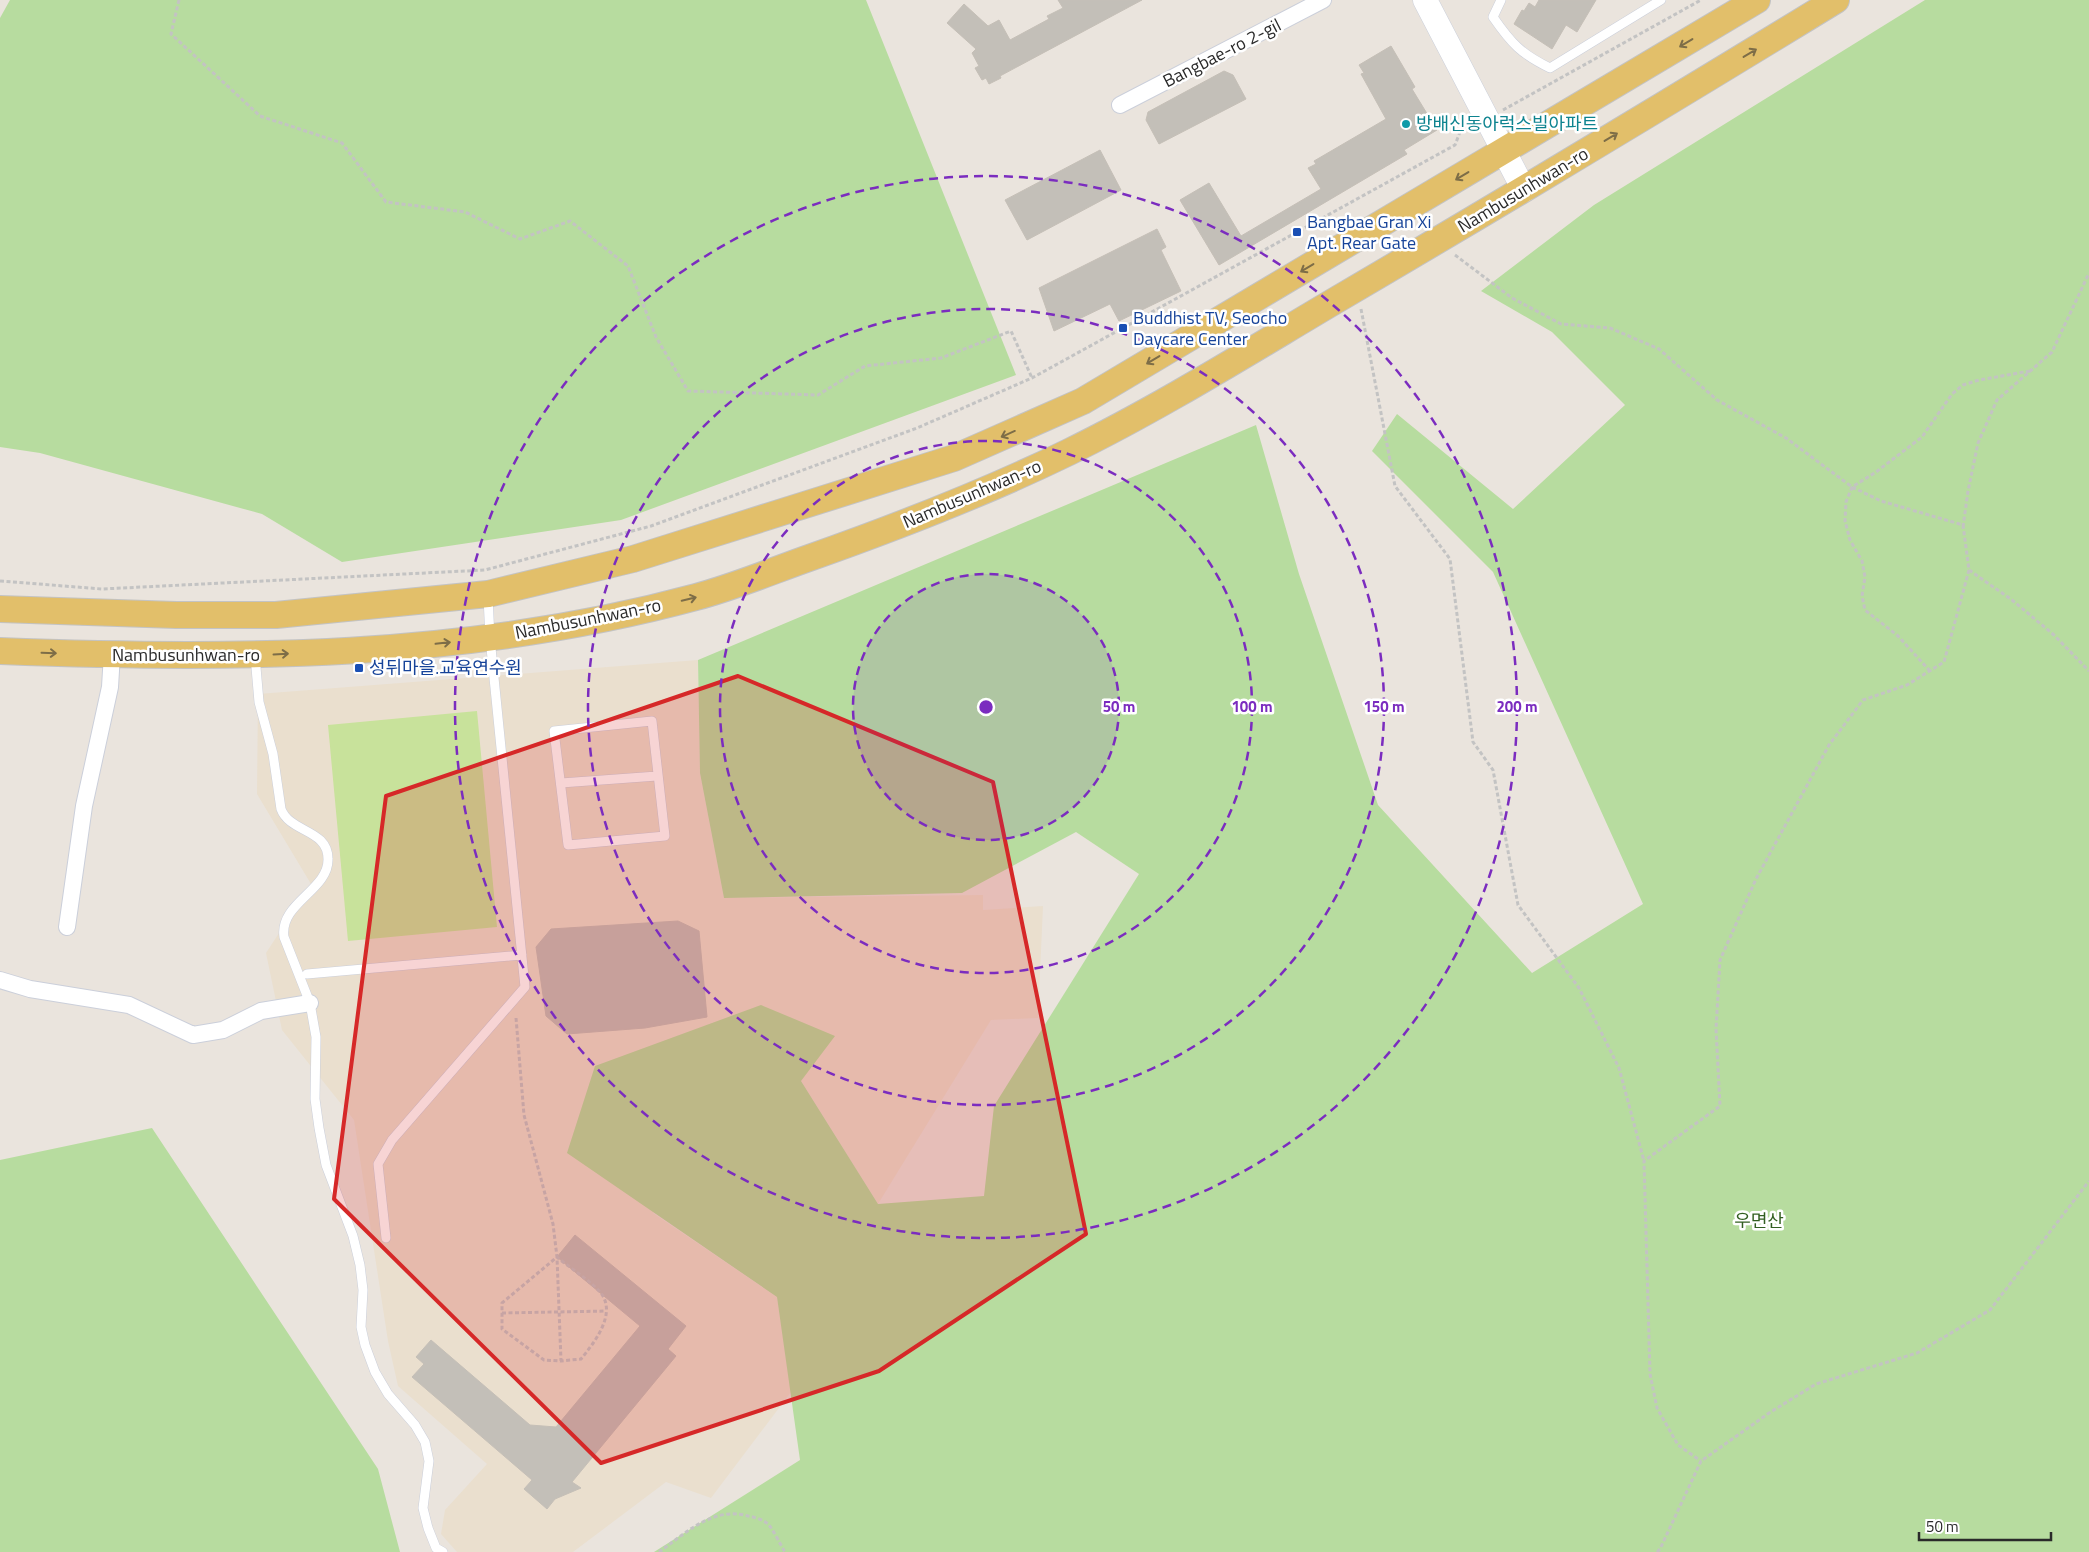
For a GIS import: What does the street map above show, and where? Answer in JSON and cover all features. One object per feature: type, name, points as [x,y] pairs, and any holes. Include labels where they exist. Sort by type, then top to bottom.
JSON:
[{"type":"main road","points":[[1425,0],[1524,190]]},
{"type":"main road","points":[[0,610],[176,615],[276,615],[488,594],[632,559],[962,454],[1083,401],[1758,0]]},
{"type":"main road","name":"Nambusunhwan-ro","points":[[0,651],[255,656],[373,649],[490,638],[592,621],[700,596],[881,533],[976,494],[1070,452],[1186,388],[1524,190],[1836,0]]},
{"type":"street","name":"Bangbae-ro 2-gil","points":[[1120,105],[1323,0]]},
{"type":"street","points":[[67,927],[84,806],[110,688],[112,654]]},
{"type":"street","points":[[0,980],[30,989],[129,1005],[193,1035],[223,1030],[261,1011],[310,1003]]},
{"type":"lane","points":[[1501,0],[1493,17],[1518,50],[1550,68],[1661,0]]},
{"type":"lane","points":[[386,1238],[378,1164],[392,1140],[525,987],[490,638],[488,594]]},
{"type":"lane","points":[[255,656],[259,702],[273,754],[284,818],[317,837],[325,845],[328,852],[327,869],[287,916],[283,926],[284,936],[310,1003],[316,1037],[315,1099],[326,1165],[353,1236],[360,1264],[363,1290],[361,1327],[365,1345],[375,1372],[384,1387],[415,1426],[425,1442],[429,1460],[423,1508],[436,1548],[443,1552]]},
{"type":"lane","points":[[652,721],[665,836],[568,845],[561,783],[554,730],[652,721]]},
{"type":"lane","points":[[561,783],[657,776]]},
{"type":"lane","points":[[307,974],[522,955]]},
{"type":"path","points":[[179,0],[170,34],[260,116],[342,143],[386,202],[465,212],[520,239],[570,221],[628,266],[656,337],[688,391],[818,394],[865,366],[940,358],[1011,331],[1032,378]]},
{"type":"path","points":[[1532,95],[1701,0]]},
{"type":"path","points":[[0,581],[102,589],[485,570],[651,526],[917,428],[1032,378],[1455,146],[1460,132]]},
{"type":"path","points":[[1440,239],[1453,253],[1512,298],[1561,324],[1610,328],[1659,349],[1717,400],[1786,438],[1852,487],[1881,501],[1963,525]]},
{"type":"path","points":[[1644,1161],[1720,1106],[1716,1029],[1720,960],[1756,879],[1829,745],[1864,700],[1907,685],[1944,662],[1969,570],[1963,525],[1978,443],[1997,400],[2052,352],[2089,273]]},
{"type":"path","points":[[1356,288],[1395,486],[1450,559],[1473,742],[1493,770],[1518,905],[1578,988],[1619,1068],[1644,1161],[1650,1374],[1657,1408],[1678,1445],[1701,1462]]},
{"type":"path","points":[[1930,671],[1898,636],[1865,610],[1862,596],[1865,577],[1862,561],[1850,540],[1845,521],[1846,502],[1852,487],[1876,472],[1922,437],[1952,394],[1963,385],[1979,380],[2030,371]]},
{"type":"path","points":[[1969,570],[2054,635],[2089,671]]},
{"type":"path","points":[[514,1000],[524,1115],[553,1224],[557,1257],[561,1361]]},
{"type":"path","points":[[1657,1552],[1701,1462],[1769,1413],[1816,1384],[1918,1353],[1990,1310],[2089,1181]]},
{"type":"path","points":[[557,1257],[601,1294],[606,1311],[597,1340],[581,1359],[544,1360],[502,1329],[502,1303],[557,1257]]},
{"type":"path","points":[[502,1313],[606,1311]]},
{"type":"path","points":[[659,1552],[705,1520],[722,1514],[740,1513],[758,1518],[769,1525],[785,1552]]},
{"type":"highlighted area","points":[[738,676],[993,782],[1086,1234],[879,1371],[601,1463],[334,1199],[386,796]]},
{"type":"shaded area","points":[[698,660],[700,773],[724,898],[983,895],[983,910],[1043,906],[1038,1018],[991,1020],[878,1204],[801,1081],[653,1213],[777,1297],[791,1392],[711,1498],[666,1482],[573,1552],[457,1552],[441,1534],[445,1510],[487,1464],[398,1386],[388,1341],[354,1120],[282,1030],[266,953],[311,884],[257,794],[258,694]]},
{"type":"green space","points":[[10,0],[866,0],[1016,375],[621,520],[342,562],[262,514],[40,453],[0,447],[0,18]]},
{"type":"green space","name":"우면산","points":[[1925,0],[2089,0],[2089,1552],[654,1552],[800,1460],[777,1297],[567,1153],[595,1066],[761,1005],[835,1036],[801,1081],[878,1204],[984,1196],[994,1106],[1139,874],[1076,832],[962,893],[724,898],[700,773],[698,660],[1256,425],[1299,574],[1378,805],[1532,973],[1643,904],[1493,572],[1372,451],[1397,414],[1513,509],[1625,405],[1552,332],[1481,291],[1594,205]]},
{"type":"green space","points":[[477,711],[497,927],[348,941],[328,725]]},
{"type":"green space","points":[[152,1128],[378,1469],[400,1552],[0,1552],[0,1160]]},
{"type":"building","points":[[1058,0],[1142,0],[1000,76],[1001,78],[989,84],[986,78],[982,80],[975,68],[979,66],[972,53],[976,49],[947,23],[964,4],[988,26],[999,20],[1010,40],[1049,19],[1047,16],[1063,8]]},
{"type":"building","points":[[1539,0],[1596,0],[1577,32],[1566,25],[1552,49],[1514,24],[1522,10],[1524,11],[1529,3],[1535,7]]},
{"type":"building","name":"방배신동아럭스빌아파트","points":[[1391,46],[1415,87],[1412,89],[1437,130],[1404,150],[1407,154],[1219,265],[1180,200],[1209,183],[1241,236],[1321,189],[1308,168],[1316,164],[1314,161],[1386,119],[1361,74],[1364,73],[1359,65]]},
{"type":"building","points":[[1224,71],[1233,75],[1246,99],[1159,144],[1146,120],[1148,112]]},
{"type":"building","points":[[1100,150],[1121,190],[1027,240],[1005,200]]},
{"type":"building","points":[[1157,229],[1166,247],[1161,250],[1181,291],[1119,321],[1110,304],[1054,331],[1039,288]]},
{"type":"building","points":[[678,921],[699,931],[707,1017],[645,1028],[567,1034],[546,1016],[536,947],[551,929]]},
{"type":"building","points":[[575,1235],[686,1326],[668,1349],[676,1356],[572,1482],[581,1488],[555,1499],[547,1509],[524,1489],[532,1480],[412,1377],[424,1364],[416,1357],[431,1340],[530,1425],[556,1427],[640,1326],[557,1257]]},
{"type":"place","name":"방배신동아럭스빌아파트","points":[[1406,124]]},
{"type":"place","name":"Bangbae Gran Xi Apt. Rear Gate","points":[[1297,232]]},
{"type":"place","name":"Buddhist TV, Seocho Daycare Center","points":[[1123,328]]},
{"type":"place","name":"성뒤마을.교육연수원","points":[[359,668]]}]
